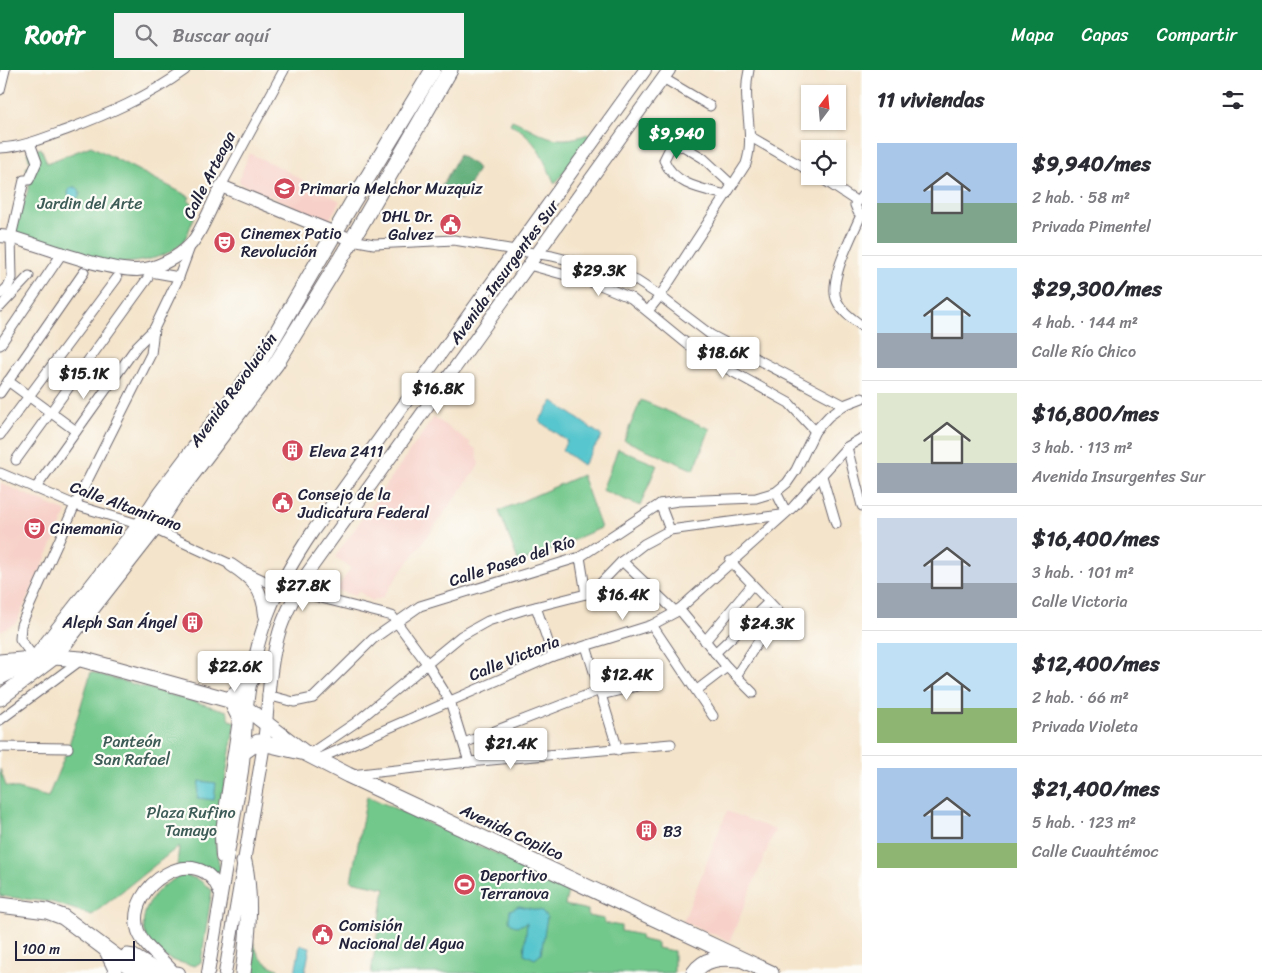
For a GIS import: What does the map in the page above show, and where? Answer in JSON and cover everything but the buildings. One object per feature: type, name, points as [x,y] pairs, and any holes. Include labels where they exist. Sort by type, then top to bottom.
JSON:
[{"type":"main road","name":"Avenida Revolución","points":[[0,698],[54,657],[147,527],[160,494],[259,363],[433,70]]},
{"type":"main road","name":"Avenida Revolución","points":[[0,678],[35,659],[174,498],[276,364],[352,240],[450,70]]},
{"type":"main road","name":"Avenida Insurgentes Sur","points":[[208,970],[245,751],[247,709],[251,680],[265,617],[278,587],[313,531],[645,70]]},
{"type":"main road","name":"Avenida Insurgentes Sur","points":[[225,972],[264,742],[268,694],[280,630],[306,574],[666,74]]},
{"type":"main road","points":[[221,186],[352,240]]},
{"type":"main road","name":"Calle Arteaga","points":[[6,236],[143,274],[169,260],[192,243],[221,186]]},
{"type":"main road","points":[[231,565],[254,582],[262,596],[265,617]]},
{"type":"main road","name":"Avenida Copilco","points":[[0,662],[54,657],[81,660],[229,700],[247,709],[310,756],[747,960],[771,973]]},
{"type":"main road","points":[[236,905],[224,872],[221,837],[240,720],[229,700],[251,680]]},
{"type":"main road","points":[[245,751],[253,743],[264,742],[310,756]]},
{"type":"main road","points":[[243,973],[248,905],[247,875],[244,862]]},
{"type":"main road","points":[[179,973],[173,972],[141,937],[136,918],[141,900],[158,879],[184,868],[204,872],[214,881],[220,893]]},
{"type":"main road","points":[[0,905],[55,914],[70,921],[138,973]]},
{"type":"main road","points":[[98,942],[109,956],[116,973]]},
{"type":"main road","points":[[111,954],[133,957],[159,973]]},
{"type":"main road","points":[[694,973],[702,964],[714,959],[747,960]]},
{"type":"street","points":[[0,90],[5,70]]},
{"type":"street","points":[[0,148],[30,143],[133,102],[154,92],[185,70]]},
{"type":"street","name":"Calle Arteaga","points":[[221,186],[284,70]]},
{"type":"street","points":[[649,309],[659,298],[746,164],[751,150],[746,99],[749,70]]},
{"type":"street","points":[[666,74],[710,106]]},
{"type":"street","points":[[751,137],[801,166]]},
{"type":"street","points":[[0,294],[7,288],[12,278],[6,236],[24,180],[29,180],[37,162],[30,143]]},
{"type":"street","points":[[726,195],[688,186],[667,169],[664,160],[670,148],[683,146],[703,158],[732,186]]},
{"type":"street","points":[[835,185],[859,198],[856,209],[861,215],[838,272],[834,293],[844,311],[862,326]]},
{"type":"street","points":[[352,240],[374,244],[454,240],[538,254],[612,271],[637,281],[711,335],[844,405]]},
{"type":"street","points":[[35,659],[21,642],[19,632],[75,506],[151,354],[154,329],[179,277],[192,243]]},
{"type":"street","points":[[0,345],[63,252]]},
{"type":"street","points":[[529,266],[598,284],[632,298],[649,309],[697,352],[789,403],[815,431]]},
{"type":"street","points":[[0,393],[84,272]]},
{"type":"street","points":[[16,460],[51,412],[143,274]]},
{"type":"street","name":"Calle Arteaga","points":[[143,274],[179,277]]},
{"type":"street","points":[[0,307],[29,276]]},
{"type":"street","points":[[0,435],[117,278]]},
{"type":"street","points":[[36,489],[137,346],[154,329]]},
{"type":"street","points":[[8,381],[76,432]]},
{"type":"street","points":[[784,513],[776,492],[796,470],[815,431],[829,416],[844,405],[862,398]]},
{"type":"street","points":[[310,756],[354,723],[426,662],[461,636],[488,622],[586,594],[598,586],[622,560],[644,544],[670,530],[784,513],[822,476],[847,447],[862,438]]},
{"type":"street","points":[[847,447],[862,506]]},
{"type":"street","name":"Calle Altamirano","points":[[0,473],[75,506],[147,527],[278,587],[385,613],[398,621]]},
{"type":"street","points":[[822,476],[836,524]]},
{"type":"street","name":"Calle Paseo del Río","points":[[268,694],[294,702],[313,698],[373,639],[420,606],[580,557],[660,504],[678,501],[756,498],[776,492]]},
{"type":"street","points":[[660,504],[670,530]]},
{"type":"street","name":"Calle Victoria","points":[[310,756],[450,701],[553,656],[652,624],[678,610],[784,513]]},
{"type":"street","points":[[580,557],[586,594]]},
{"type":"street","points":[[622,560],[678,610],[727,667],[753,693]]},
{"type":"street","points":[[730,561],[778,611],[785,623]]},
{"type":"street","points":[[705,641],[752,585]]},
{"type":"street","points":[[715,653],[769,602]]},
{"type":"street","points":[[536,607],[553,656]]},
{"type":"street","points":[[736,676],[778,611]]},
{"type":"street","points":[[398,621],[450,701],[469,762]]},
{"type":"street","points":[[652,624],[713,716]]},
{"type":"street","points":[[586,646],[618,750]]},
{"type":"street","points":[[0,720],[81,660]]},
{"type":"street","points":[[697,690],[727,667]]},
{"type":"street","points":[[464,743],[600,693],[646,684]]},
{"type":"street","points":[[348,775],[671,744]]},
{"type":"street","points":[[0,747],[68,748]]},
{"type":"shaded area","name":"Primaria Melchor Muzquiz","points":[[249,153],[281,168],[340,201],[329,221],[241,184],[239,180]]},
{"type":"shaded area","points":[[434,417],[471,443],[469,445],[476,449],[479,465],[382,598],[372,601],[358,591],[355,596],[336,590],[351,568],[335,557]]},
{"type":"shaded area","points":[[0,483],[67,512],[16,623],[0,631]]},
{"type":"shaded area","points":[[727,811],[775,830],[730,941],[683,922]]},
{"type":"green space","points":[[512,120],[540,134],[556,139],[576,138],[588,134],[591,137],[555,184],[538,150],[526,135],[510,124]]},
{"type":"green space","name":"Jardin del Arte","points":[[91,146],[190,197],[188,201],[198,206],[187,235],[179,246],[172,251],[142,261],[113,263],[14,234],[31,180],[26,167],[31,164],[27,153],[41,148],[47,163]]},
{"type":"green space","points":[[459,155],[478,169],[461,200],[441,188]]},
{"type":"green space","points":[[641,400],[710,429],[694,470],[624,440]]},
{"type":"green space","points":[[618,449],[657,465],[640,506],[602,490]]},
{"type":"green space","points":[[582,475],[601,528],[519,563],[499,511]]},
{"type":"green space","name":"Panteón San Rafael","points":[[91,672],[227,711],[230,720],[235,722],[215,841],[220,870],[218,877],[213,871],[177,866],[179,846],[92,915],[51,902],[0,896],[0,769],[6,786],[48,797],[68,748]]},
{"type":"green space","name":"Deportivo Terranova","points":[[367,796],[569,886],[565,905],[588,910],[588,916],[604,919],[604,923],[621,926],[621,931],[641,935],[640,939],[657,943],[657,948],[674,951],[674,973],[371,973],[385,888],[351,881]]},
{"type":"green space","points":[[184,875],[198,879],[212,890],[201,962],[195,966],[174,961],[162,955],[151,945],[145,933],[144,921],[146,910],[152,899],[160,889]]},
{"type":"green space","points":[[254,942],[259,956],[269,965],[278,969],[277,973],[256,973],[251,964]]},
{"type":"water","points":[[72,187],[76,187],[80,193],[76,199],[72,199],[68,195],[68,191]]},
{"type":"water","points":[[553,401],[602,436],[583,465],[562,450],[567,441],[539,421]]},
{"type":"water","points":[[199,781],[216,783],[214,800],[197,798]]},
{"type":"water","points":[[519,906],[542,911],[547,917],[541,954],[535,959],[524,954],[527,922],[515,926],[509,920],[510,910]]},
{"type":"water","points":[[300,945],[310,947],[305,973],[295,973]]},
{"type":"place","name":"Primaria Melchor Muzquiz","points":[[284,188]]},
{"type":"place","name":"DHL Dr. Galvez","points":[[450,225]]},
{"type":"place","name":"Cinemex Patio Revolución","points":[[225,242]]},
{"type":"place","name":"Eleva 2411","points":[[293,451]]},
{"type":"place","name":"Consejo de la Judicatura Federal","points":[[282,503]]},
{"type":"place","name":"Cinemania","points":[[34,528]]},
{"type":"place","name":"Aleph San Ángel","points":[[193,622]]},
{"type":"place","name":"B3","points":[[647,831]]},
{"type":"place","name":"Deportivo Terranova","points":[[464,884]]},
{"type":"place","name":"Comisión Nacional del Agua","points":[[323,934]]},
{"type":"park label","name":"Plaza Rufino Tamayo","points":[[191,821]]}]
